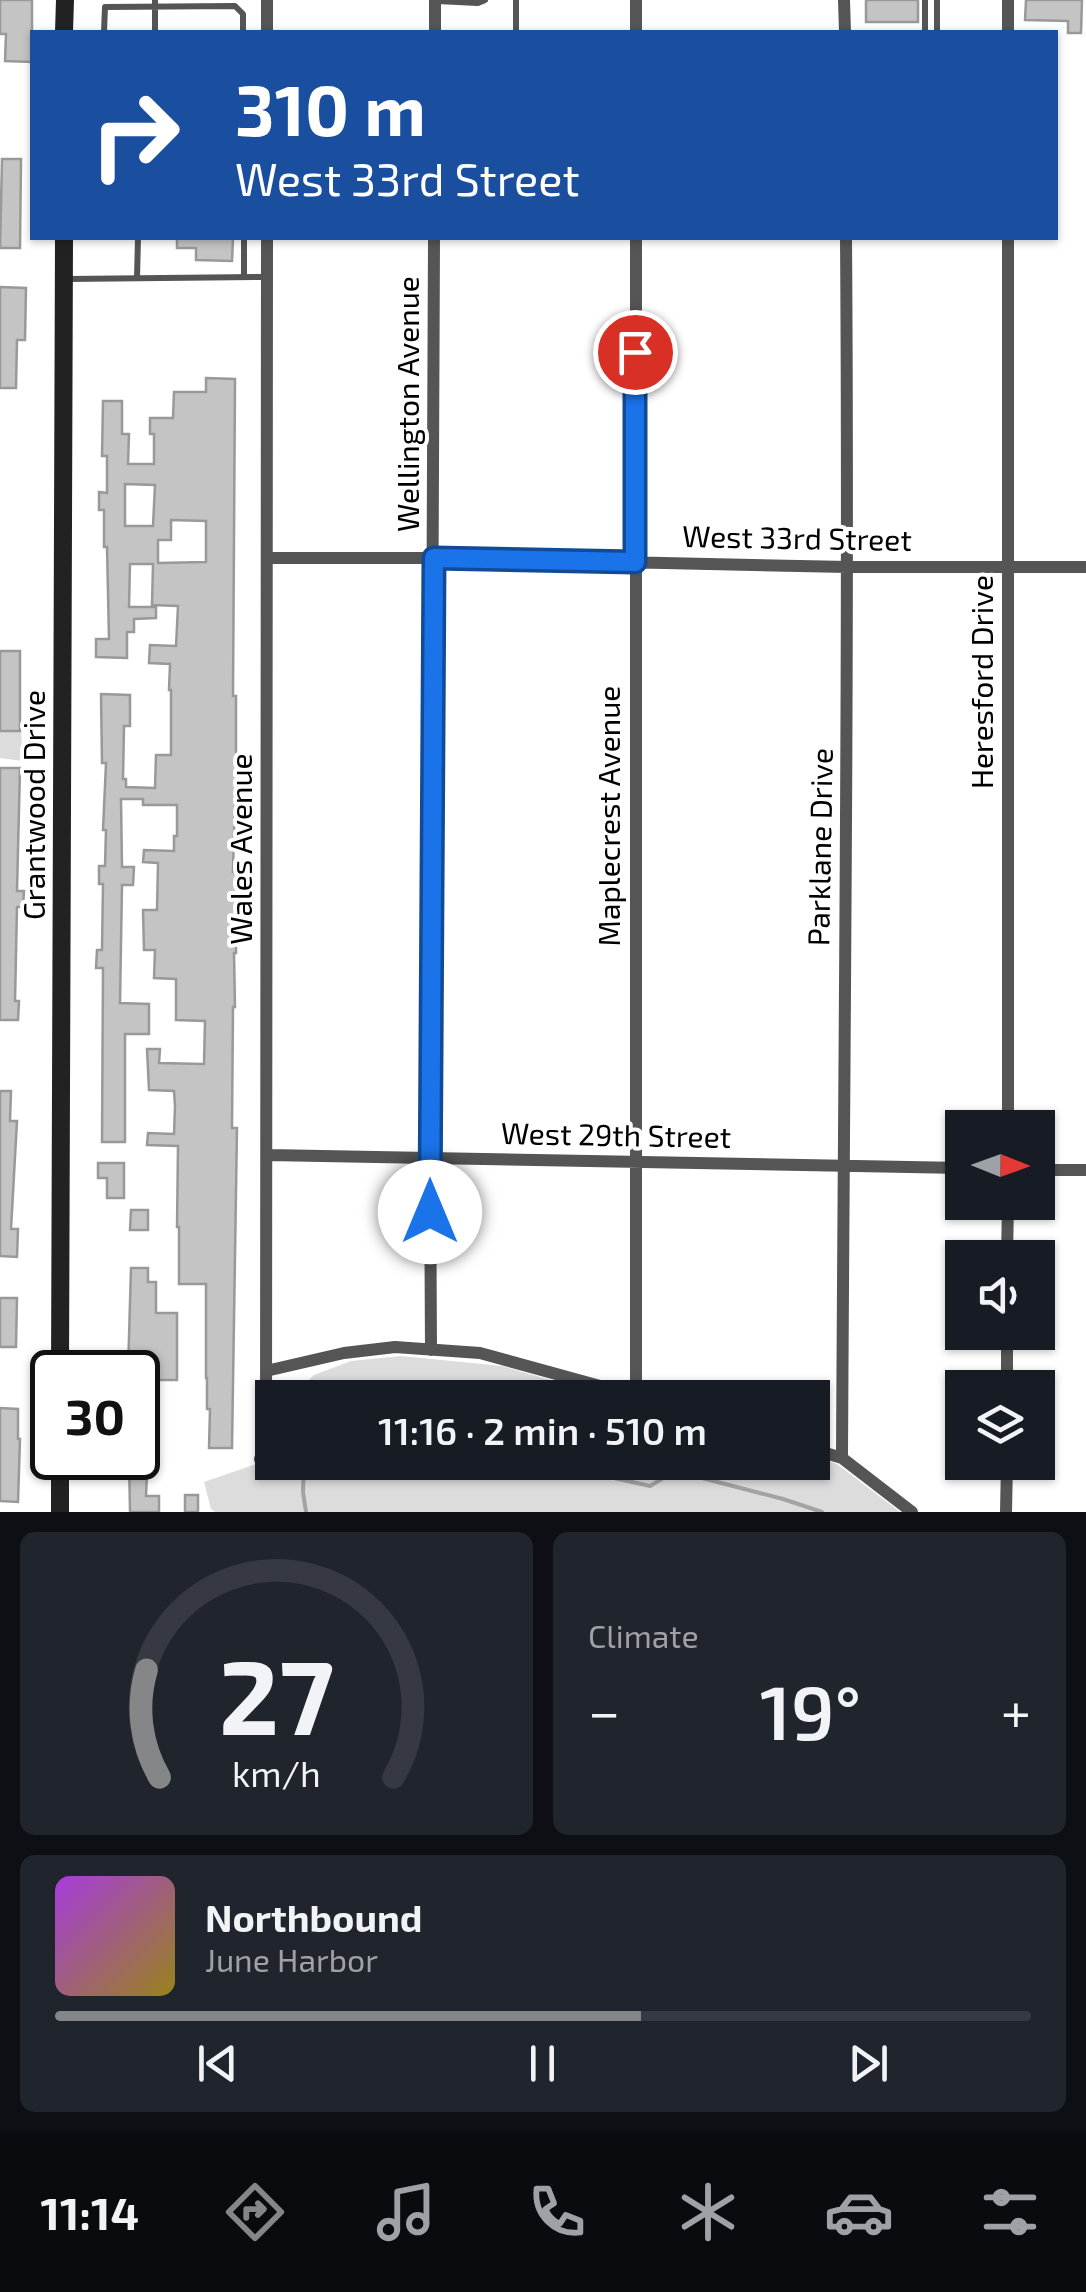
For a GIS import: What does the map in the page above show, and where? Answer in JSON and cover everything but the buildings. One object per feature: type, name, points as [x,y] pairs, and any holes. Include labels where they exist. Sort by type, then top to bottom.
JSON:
[{"type":"street","points":[[64,0],[64,30]]},
{"type":"street","points":[[267,0],[267,30]]},
{"type":"street","points":[[636,0],[636,30]]},
{"type":"street","points":[[844,0],[844,30]]},
{"type":"street","points":[[1008,0],[1008,30]]},
{"type":"street","points":[[435,1],[435,30]]},
{"type":"street","name":"Grantwood Drive","points":[[60,1350],[64,240]]},
{"type":"street","name":"Wales Avenue","points":[[266,1380],[267,240]]},
{"type":"street","name":"Wellington Avenue","points":[[431,1350],[434,240]]},
{"type":"street","name":"Maplecrest Avenue","points":[[636,240],[636,1161],[640,1380]]},
{"type":"street","name":"Parklane Drive","points":[[842,1458],[848,566],[846,240]]},
{"type":"street","name":"Heresford Drive","points":[[1008,240],[1008,1110]]},
{"type":"street","name":"West 33rd Street","points":[[267,558],[1086,567]]},
{"type":"street","name":"West 29th Street","points":[[268,1155],[945,1168]]},
{"type":"street","points":[[1055,1170],[1086,1170]]},
{"type":"street","points":[[266,1371],[344,1353],[395,1347],[480,1353],[580,1380]]},
{"type":"street","points":[[830,1454],[842,1458],[912,1512]]},
{"type":"street","points":[[60,1480],[60,1512]]},
{"type":"street","points":[[1006,1480],[1006,1512]]},
{"type":"lane","points":[[435,1],[485,0]]},
{"type":"lane","points":[[516,0],[516,30]]},
{"type":"lane","points":[[925,0],[925,30]]},
{"type":"lane","points":[[937,0],[937,30]]},
{"type":"lane","points":[[155,4],[155,30]]},
{"type":"lane","points":[[104,30],[105,7],[155,4],[235,6],[243,14],[243,30]]},
{"type":"lane","points":[[137,278],[138,240]]},
{"type":"lane","points":[[244,240],[244,277]]},
{"type":"lane","points":[[64,279],[267,277]]},
{"type":"shaded area","points":[[0,729],[21,731],[23,761],[0,758]]},
{"type":"shaded area","points":[[401,1356],[502,1366],[551,1380],[309,1380],[351,1361]]},
{"type":"shaded area","points":[[830,1462],[900,1512],[215,1512],[204,1482],[255,1464],[255,1480],[830,1480]]},
{"type":"waterway","points":[[303,1480],[306,1512]]},
{"type":"waterway","points":[[623,1480],[650,1486],[660,1480]]},
{"type":"waterway","points":[[710,1480],[822,1512]]},
{"type":"route","points":[[430,1212],[434,558],[635,562],[635,352]]}]
